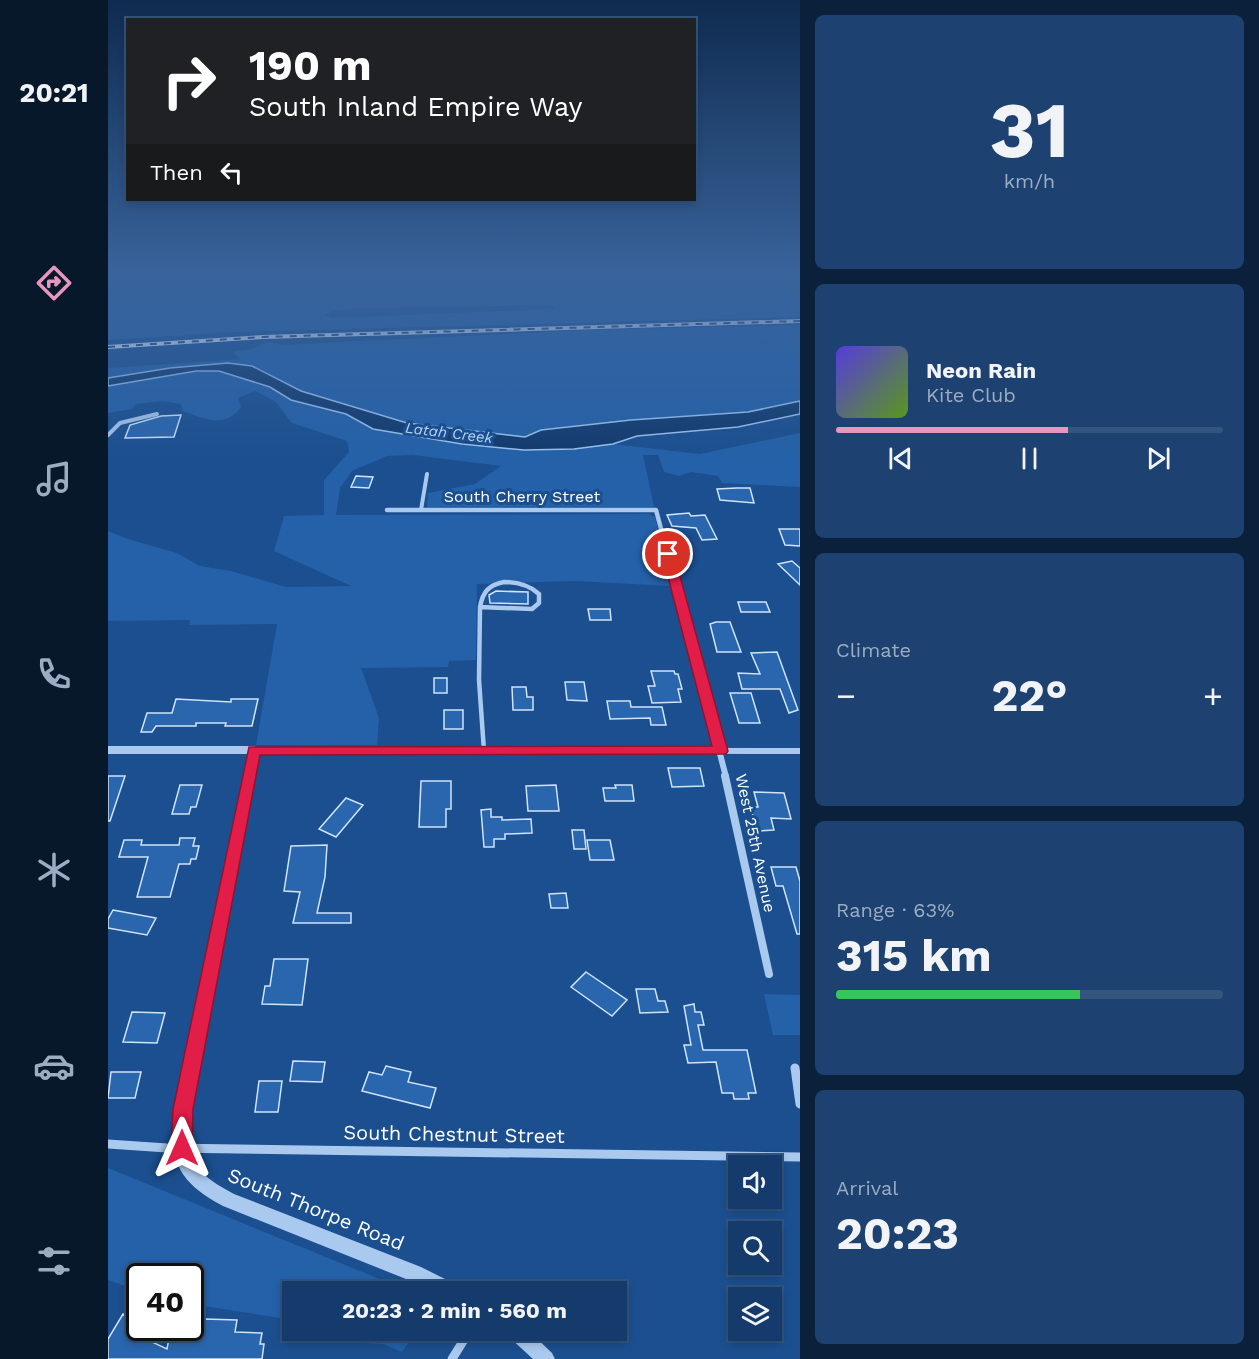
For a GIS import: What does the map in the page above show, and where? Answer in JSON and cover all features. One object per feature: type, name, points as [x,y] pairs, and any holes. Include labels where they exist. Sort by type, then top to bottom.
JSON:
[{"type":"street","name":"South Cherry Street","points":[[387,510],[656,510]]},
{"type":"street","name":"West 25th Avenue","points":[[656,510],[720,751],[769,974]]},
{"type":"street","points":[[108,750],[800,751]]},
{"type":"street","points":[[182,1148],[183,1109],[254,750]]},
{"type":"street","points":[[795,1068],[800,1104]]},
{"type":"street","name":"South Chestnut Street","points":[[108,1144],[182,1148],[800,1157]]},
{"type":"street","name":"South Thorpe Road","points":[[182,1148],[187,1168],[193,1177],[215,1193],[275,1220],[430,1281]]},
{"type":"street","points":[[452,1359],[463,1341]]},
{"type":"street","points":[[526,1341],[546,1359]]},
{"type":"lane","points":[[108,435],[120,423],[157,414]]},
{"type":"lane","points":[[422,510],[427,474]]},
{"type":"lane","points":[[480,607],[532,609],[540,600],[539,594],[530,586],[504,584],[488,589],[483,595],[480,607],[479,680],[484,751]]},
{"type":"shaded area","points":[[108,333],[212,333],[108,340]]},
{"type":"shaded area","points":[[518,333],[800,333],[800,401],[748,412],[631,420],[541,430],[525,437],[407,423],[301,391],[252,366],[228,363],[170,368],[108,378],[108,368],[240,359],[233,352],[252,349],[268,341],[282,345]]},
{"type":"shaded area","points":[[196,371],[219,371],[241,377],[270,387],[291,400],[346,414],[373,429],[462,444],[524,450],[574,449],[613,444],[700,454],[800,433],[800,487],[722,483],[718,476],[691,472],[679,476],[664,472],[658,455],[643,455],[654,507],[427,507],[428,493],[475,484],[501,466],[413,455],[387,456],[352,471],[340,488],[336,515],[649,514],[655,517],[670,586],[575,581],[477,584],[476,660],[449,661],[448,667],[361,668],[379,718],[377,745],[256,745],[277,624],[189,625],[190,620],[108,621],[108,531],[177,553],[200,566],[231,571],[286,587],[351,586],[274,551],[284,516],[324,515],[324,480],[349,452],[347,441],[292,423],[276,402],[255,391],[238,398],[241,407],[235,414],[221,420],[199,417],[183,411],[181,404],[162,401],[136,404],[132,409],[108,413],[108,386]]},
{"type":"shaded area","points":[[764,994],[800,995],[800,1035],[773,1035]]},
{"type":"shaded area","points":[[108,1168],[385,1281],[282,1281],[282,1318],[204,1306],[204,1263],[126,1263],[126,1286],[108,1280]]},
{"type":"shaded area","points":[[342,1341],[409,1341],[402,1352],[383,1344]]},
{"type":"water","name":"Latah Creek","points":[[228,363],[252,366],[301,391],[407,423],[525,437],[541,430],[631,420],[748,412],[800,401],[800,414],[738,427],[637,436],[613,444],[574,449],[524,450],[462,444],[373,429],[346,414],[291,400],[270,387],[219,371],[196,371],[108,386],[108,378],[170,368]]},
{"type":"building","points":[[181,415],[174,437],[125,438],[130,425],[161,416]]},
{"type":"building","points":[[356,476],[373,477],[369,488],[351,487]]},
{"type":"building","points":[[750,488],[754,503],[720,500],[717,489]]},
{"type":"building","points":[[689,513],[691,516],[705,515],[717,539],[702,540],[696,528],[672,526],[667,515]]},
{"type":"building","points":[[779,529],[800,529],[800,546],[785,545]]},
{"type":"building","points":[[792,561],[800,568],[800,585],[778,564]]},
{"type":"building","points":[[496,591],[528,592],[528,604],[490,603],[489,595]]},
{"type":"building","points":[[738,602],[766,602],[770,612],[741,612]]},
{"type":"building","points":[[588,609],[610,609],[611,620],[590,620]]},
{"type":"building","points":[[730,622],[741,652],[717,652],[710,624]]},
{"type":"building","points":[[777,652],[798,710],[789,713],[780,689],[742,689],[738,673],[760,674],[751,653]]},
{"type":"building","points":[[651,671],[674,671],[678,674],[682,689],[678,689],[681,702],[652,703],[648,686],[655,686]]},
{"type":"building","points":[[434,678],[447,678],[447,693],[434,693]]},
{"type":"building","points":[[565,682],[584,682],[587,701],[567,700]]},
{"type":"building","points":[[512,687],[526,687],[527,697],[533,697],[533,710],[513,710]]},
{"type":"building","points":[[730,693],[751,693],[760,723],[739,723]]},
{"type":"building","points":[[176,699],[231,702],[231,699],[258,699],[252,726],[196,723],[196,726],[156,726],[152,732],[141,732],[147,713],[172,713]]},
{"type":"building","points":[[607,701],[630,701],[631,707],[662,707],[666,725],[651,725],[650,718],[610,719]]},
{"type":"building","points":[[444,710],[463,710],[463,729],[444,729]]},
{"type":"building","points":[[668,768],[700,768],[704,786],[672,787]]},
{"type":"building","points":[[108,776],[125,776],[110,821],[108,821]]},
{"type":"building","points":[[421,781],[451,781],[451,809],[446,809],[446,827],[419,827]]},
{"type":"building","points":[[180,785],[202,785],[196,807],[191,807],[189,814],[172,814]]},
{"type":"building","points":[[556,785],[559,811],[528,811],[526,786]]},
{"type":"building","points":[[615,785],[632,785],[634,801],[605,801],[603,788],[616,788]]},
{"type":"building","points":[[754,792],[784,793],[791,819],[771,818],[774,830],[760,831],[759,827],[755,827],[751,807],[758,807]]},
{"type":"building","points":[[346,798],[363,805],[336,837],[319,829]]},
{"type":"building","points":[[491,809],[491,817],[502,817],[502,820],[531,819],[532,833],[505,834],[505,839],[494,839],[494,847],[484,847],[481,810]]},
{"type":"building","points":[[572,830],[584,830],[586,849],[574,849]]},
{"type":"building","points":[[180,838],[195,838],[193,846],[199,846],[196,859],[191,859],[190,864],[179,864],[170,897],[137,897],[148,857],[119,857],[124,840],[142,840],[141,845],[179,845]]},
{"type":"building","points":[[587,840],[610,840],[614,860],[590,860]]},
{"type":"building","points":[[327,845],[325,877],[317,913],[351,913],[351,923],[293,923],[300,892],[284,891],[291,846]]},
{"type":"building","points":[[771,867],[796,867],[800,881],[800,934],[797,934],[783,886],[776,886]]},
{"type":"building","points":[[566,893],[568,908],[551,908],[549,894]]},
{"type":"building","points":[[113,910],[156,918],[147,935],[108,928],[108,919]]},
{"type":"building","points":[[274,959],[308,959],[302,1005],[262,1004],[265,986],[270,986]]},
{"type":"building","points":[[586,972],[627,1000],[612,1016],[571,987]]},
{"type":"building","points":[[636,989],[655,989],[658,1001],[665,1001],[668,1012],[640,1013]]},
{"type":"building","points":[[694,1004],[695,1012],[701,1012],[704,1025],[698,1025],[703,1050],[747,1050],[756,1093],[748,1093],[749,1099],[734,1099],[733,1093],[722,1093],[716,1062],[688,1063],[684,1045],[691,1045],[684,1006]]},
{"type":"building","points":[[132,1012],[165,1013],[157,1043],[123,1042]]},
{"type":"building","points":[[293,1061],[325,1062],[322,1082],[290,1081]]},
{"type":"building","points":[[386,1066],[411,1072],[408,1082],[436,1088],[430,1108],[362,1091],[369,1072],[382,1075]]},
{"type":"building","points":[[111,1072],[141,1072],[135,1098],[108,1098]]},
{"type":"building","points":[[259,1081],[282,1081],[278,1112],[255,1112]]},
{"type":"building","points":[[123,1314],[126,1315],[126,1341],[150,1341],[167,1349],[169,1341],[204,1341],[205,1319],[237,1320],[235,1332],[262,1333],[260,1344],[264,1344],[262,1359],[108,1359],[108,1339]]},
{"type":"railway","points":[[108,347],[263,337],[383,333]]},
{"type":"route","points":[[182,1148],[180,1135],[183,1109],[254,750],[720,751],[668,554]]}]
